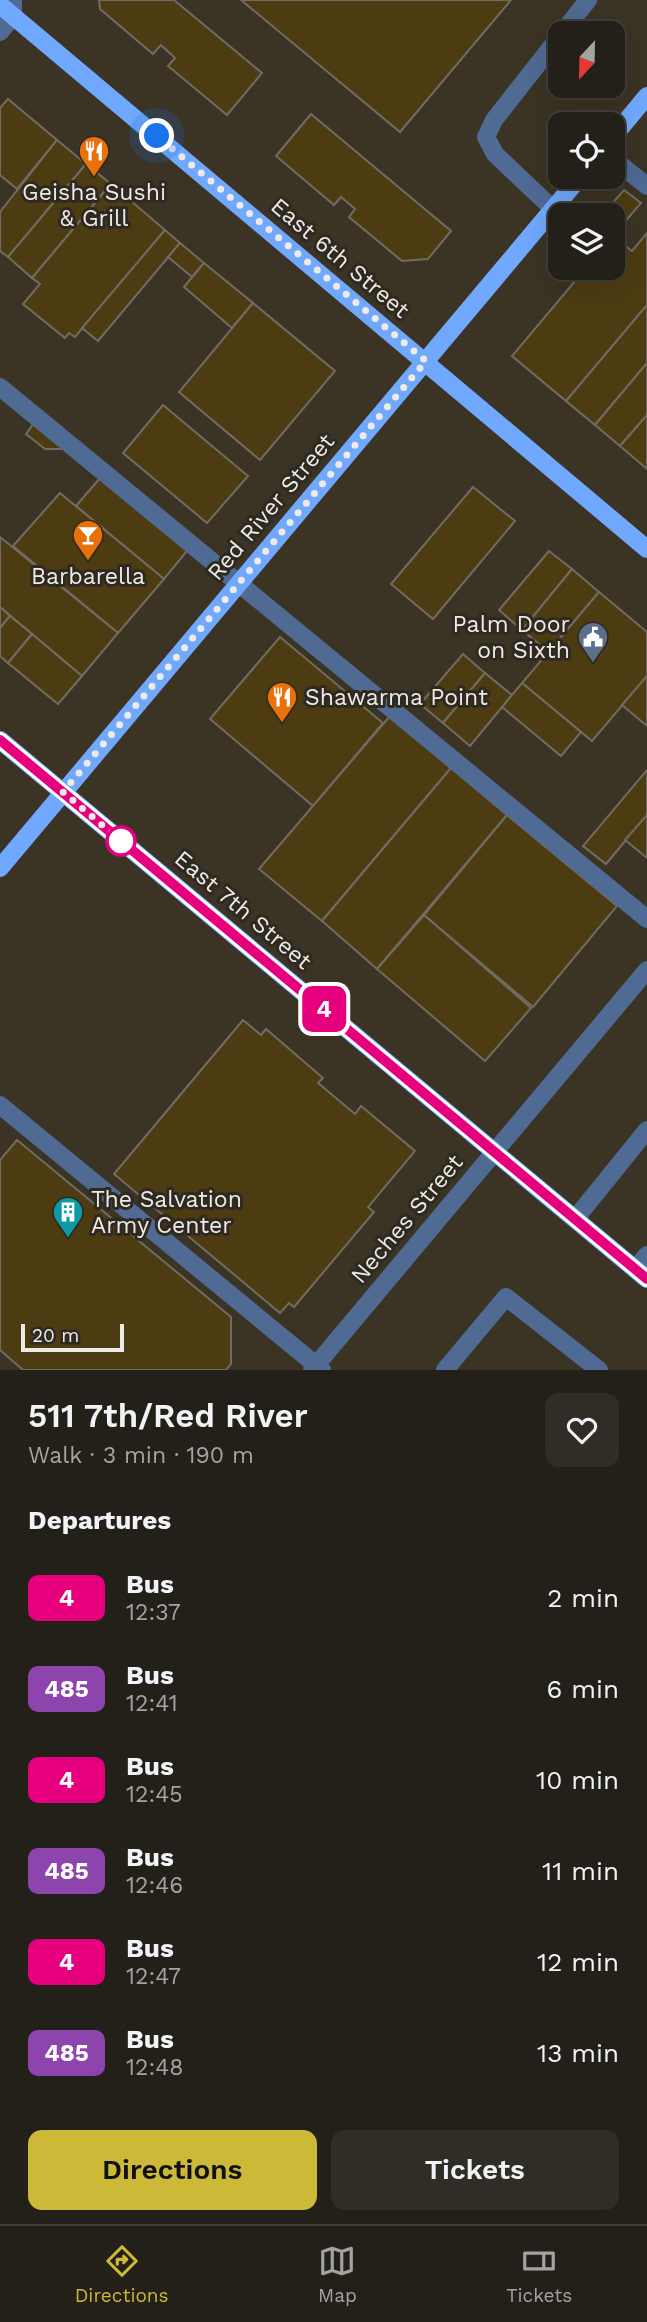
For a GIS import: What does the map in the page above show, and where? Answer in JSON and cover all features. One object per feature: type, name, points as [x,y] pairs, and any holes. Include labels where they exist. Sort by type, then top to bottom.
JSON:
[{"type":"main road","name":"East 6th Street","points":[[9,7],[647,549]]},
{"type":"main road","points":[[625,122],[647,96]]},
{"type":"main road","name":"Red River Street","points":[[558,203],[570,189]]},
{"type":"main road","name":"Red River Street","points":[[0,868],[548,215]]},
{"type":"main road","name":"East 7th Street","points":[[0,740],[575,1219],[643,1268]]},
{"type":"street","points":[[571,21],[588,0]]},
{"type":"street","points":[[0,32],[9,7]]},
{"type":"street","points":[[548,51],[494,120],[486,137],[495,154],[548,204]]},
{"type":"street","points":[[625,168],[647,186]]},
{"type":"street","points":[[0,387],[647,919]]},
{"type":"street","name":"Neches Street","points":[[317,1368],[647,970]]},
{"type":"street","points":[[0,1105],[317,1368]]},
{"type":"street","points":[[575,1219],[647,1130]]},
{"type":"street","points":[[445,1370],[506,1297],[598,1370]]},
{"type":"shaded area","points":[[0,0],[647,0],[647,1370],[0,1370]]},
{"type":"building","points":[[99,0],[174,0],[262,73],[227,115],[168,66],[175,58],[161,45],[153,54],[100,9]]},
{"type":"building","points":[[241,0],[511,0],[400,132]]},
{"type":"building","points":[[8,99],[57,140],[17,189],[0,175],[0,108]]},
{"type":"building","points":[[311,114],[451,231],[428,259],[402,261],[349,217],[355,209],[341,197],[334,205],[276,156]]},
{"type":"building","points":[[57,140],[86,164],[8,257],[0,251],[0,212]]},
{"type":"building","points":[[86,164],[111,184],[32,278],[8,257]]},
{"type":"building","points":[[111,184],[165,230],[75,337],[69,333],[65,338],[23,304],[40,284],[32,278]]},
{"type":"building","points":[[624,190],[641,203],[625,222],[625,203],[613,203]]},
{"type":"building","points":[[165,230],[180,243],[98,341],[82,328]]},
{"type":"building","points":[[647,233],[647,305],[566,401],[512,356],[576,280],[625,280],[625,245],[632,251]]},
{"type":"building","points":[[180,243],[204,263],[192,277],[168,257]]},
{"type":"building","points":[[204,263],[253,303],[232,328],[184,287]]},
{"type":"building","points":[[253,303],[335,371],[260,460],[179,392]]},
{"type":"building","points":[[647,305],[647,363],[595,425],[566,401]]},
{"type":"building","points":[[647,363],[647,415],[620,446],[595,425]]},
{"type":"building","points":[[163,405],[248,476],[207,523],[123,453]]},
{"type":"building","points":[[647,415],[647,469],[620,446]]},
{"type":"building","points":[[34,423],[65,449],[45,449],[26,434]]},
{"type":"building","points":[[100,478],[187,551],[164,579],[76,506]]},
{"type":"building","points":[[473,487],[515,521],[433,619],[391,584]]},
{"type":"building","name":"Barbarella","points":[[60,493],[164,579],[118,633],[13,546]]},
{"type":"building","points":[[0,537],[118,633],[82,676],[0,607]]},
{"type":"building","points":[[549,551],[572,569],[522,630],[499,610]]},
{"type":"building","points":[[572,569],[599,592],[549,652],[522,630]]},
{"type":"building","name":"Palm Door on Sixth","points":[[599,592],[647,632],[647,676],[592,741],[522,683]]},
{"type":"building","points":[[0,607],[10,616],[0,628]]},
{"type":"building","points":[[10,616],[32,634],[8,663],[0,656],[0,628]]},
{"type":"building","points":[[32,634],[82,676],[58,704],[8,663]]},
{"type":"building","points":[[280,637],[383,723],[313,806],[210,719]]},
{"type":"building","points":[[463,654],[485,673],[443,723],[420,704]]},
{"type":"building","points":[[485,673],[512,695],[470,746],[443,723]]},
{"type":"building","points":[[647,676],[647,726],[622,705]]},
{"type":"building","points":[[522,683],[581,732],[561,756],[502,707]]},
{"type":"building","points":[[390,716],[451,768],[322,921],[259,869]]},
{"type":"building","points":[[451,768],[507,815],[377,969],[322,921]]},
{"type":"building","points":[[647,770],[647,815],[606,864],[583,846]]},
{"type":"building","points":[[507,815],[617,906],[533,1007],[424,915]]},
{"type":"building","points":[[647,815],[647,858],[625,840]]},
{"type":"building","points":[[424,915],[531,1008],[485,1061],[377,969]]},
{"type":"building","points":[[243,1020],[261,1035],[266,1029],[323,1078],[318,1083],[355,1114],[361,1106],[415,1151],[368,1207],[374,1212],[294,1307],[289,1303],[280,1313],[114,1174]]},
{"type":"building","name":"The Salvation Army Center","points":[[17,1140],[231,1317],[231,1364],[226,1370],[23,1370],[0,1350],[0,1160]]},
{"type":"bus line","name":"4","points":[[0,740],[647,1279]]},
{"type":"place","name":"Geisha Sushi & Grill","points":[[94,178]]},
{"type":"place","name":"Barbarella","points":[[88,562]]},
{"type":"place","name":"Palm Door on Sixth","points":[[593,664]]},
{"type":"place","name":"Shawarma Point","points":[[282,724]]},
{"type":"place","name":"The Salvation Army Center","points":[[68,1239]]},
{"type":"route","points":[[121,841],[63,792],[426,361],[157,136]]}]
